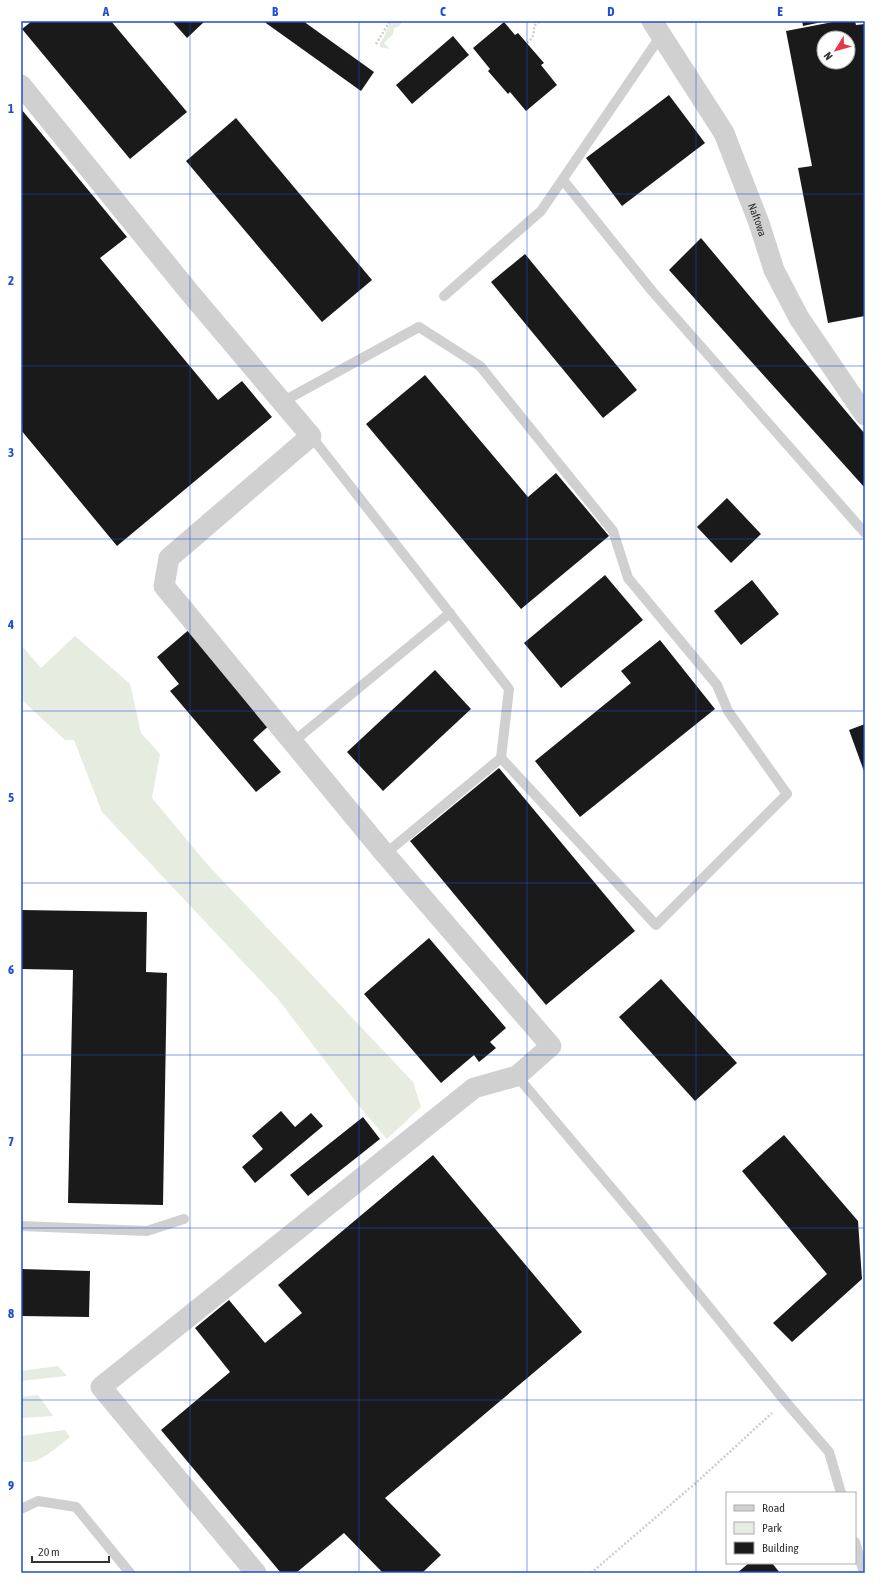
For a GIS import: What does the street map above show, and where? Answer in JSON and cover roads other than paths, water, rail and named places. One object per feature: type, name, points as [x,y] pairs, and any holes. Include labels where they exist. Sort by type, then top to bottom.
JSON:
[{"type":"street","name":"Naftowa","points":[[657,28],[724,132],[759,223],[774,270],[799,318],[865,416]]},
{"type":"street","points":[[21,85],[190,293],[311,436],[169,558],[164,586],[385,854],[551,1046],[517,1076],[474,1088],[101,1387],[256,1573]]},
{"type":"lane","points":[[444,296],[541,211],[563,180],[657,28]]},
{"type":"lane","points":[[563,180],[652,292],[865,534]]},
{"type":"lane","points":[[282,402],[419,327],[480,366],[614,532],[628,578],[717,685],[728,711],[787,794],[656,926],[501,758]]},
{"type":"lane","points":[[311,436],[509,689],[501,758],[385,854]]},
{"type":"lane","points":[[293,742],[450,613]]},
{"type":"lane","points":[[517,1076],[641,1223],[785,1401],[829,1452],[841,1492]]},
{"type":"lane","points":[[21,1226],[147,1231],[184,1219]]},
{"type":"lane","points":[[21,1509],[38,1501],[76,1507],[130,1573]]},
{"type":"lane","points":[[856,1545],[864,1573]]}]
